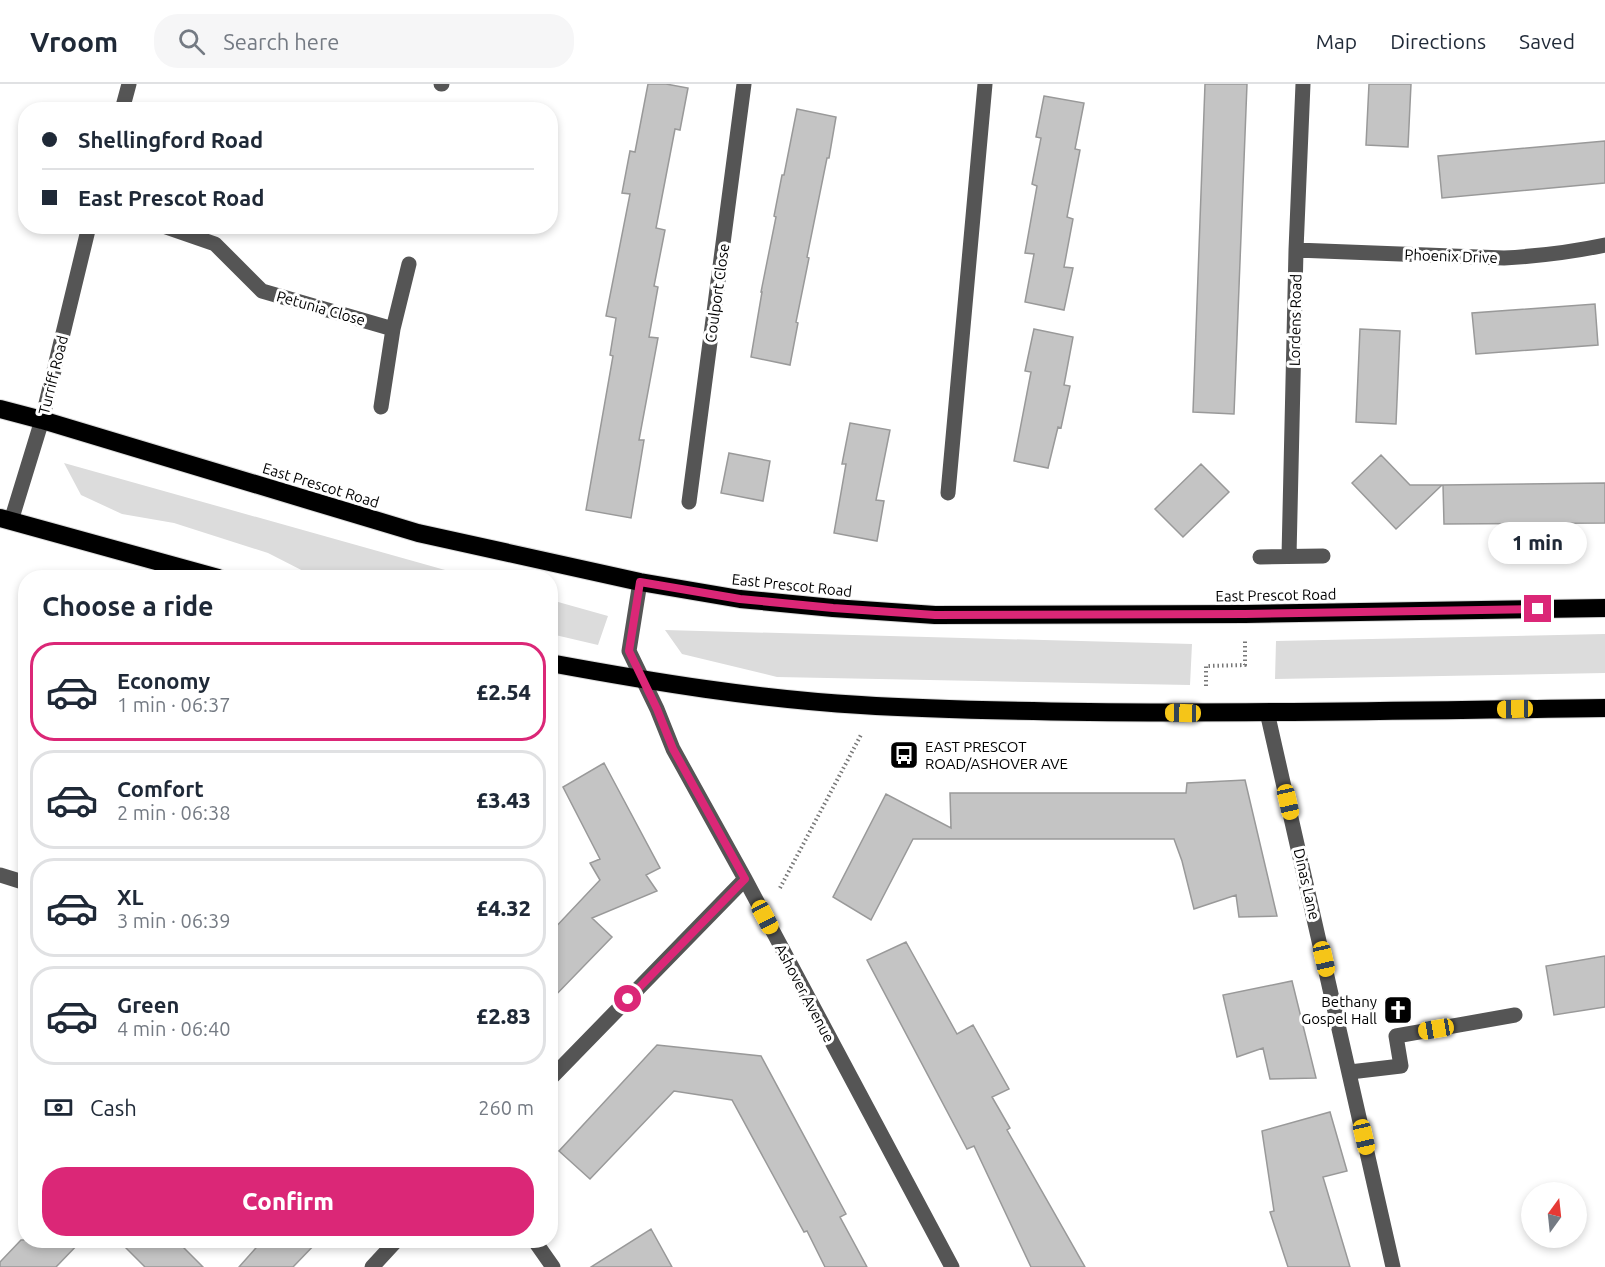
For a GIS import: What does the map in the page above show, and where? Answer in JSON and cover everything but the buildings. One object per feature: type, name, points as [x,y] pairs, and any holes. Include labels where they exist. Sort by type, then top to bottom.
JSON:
[{"type":"highway","name":"East Prescot Road","points":[[0,409],[418,533],[640,582],[740,599],[935,615],[1245,614],[1605,608]]},
{"type":"highway","points":[[5,520],[189,570]]},
{"type":"highway","points":[[558,664],[644,680],[770,697],[950,710],[1207,713],[1605,708]]},
{"type":"street","points":[[124,102],[129,84]]},
{"type":"street","name":"Coulport Close","points":[[689,502],[744,84]]},
{"type":"street","points":[[948,493],[985,84]]},
{"type":"street","name":"Lordens Road","points":[[1288,556],[1303,84]]},
{"type":"street","name":"Turriff Road","points":[[5,520],[42,420],[87,234]]},
{"type":"street","name":"Petunia Close","points":[[186,234],[215,244],[262,291],[393,329]]},
{"type":"street","name":"Phoenix Drive","points":[[1296,250],[1504,258],[1567,253],[1605,245]]},
{"type":"street","points":[[381,407],[393,329],[409,264]]},
{"type":"street","points":[[1260,557],[1323,556]]},
{"type":"street","name":"Ashover Avenue","points":[[640,582],[629,651],[644,680],[673,749],[952,1267]]},
{"type":"street","name":"Dinas Lane","points":[[1267,712],[1393,1267]]},
{"type":"street","points":[[0,875],[18,881]]},
{"type":"street","points":[[558,1071],[745,879]]},
{"type":"street","points":[[1350,1072],[1401,1066],[1396,1036],[1515,1015]]},
{"type":"street","points":[[372,1267],[389,1248]]},
{"type":"street","points":[[540,1248],[553,1267]]},
{"type":"path","points":[[1206,686],[1206,666],[1245,665],[1245,640]]},
{"type":"path","points":[[765,917],[876,706]]},
{"type":"shaded area","points":[[64,463],[445,570],[301,570],[268,553],[174,523],[122,514],[81,495]]},
{"type":"shaded area","points":[[558,602],[608,616],[598,645],[558,636]]},
{"type":"shaded area","points":[[665,630],[1192,644],[1190,685],[777,677],[682,654]]},
{"type":"shaded area","points":[[1605,634],[1605,673],[1275,679],[1276,641]]},
{"type":"place","name":"EAST PRESCOT ROAD/ASHOVER AVE","points":[[904,755]]},
{"type":"place","name":"Bethany Gospel Hall","points":[[1398,1010]]},
{"type":"route","points":[[628,999],[745,879],[673,749],[644,680],[629,651],[640,582],[740,599],[935,615],[1245,614],[1538,609]]}]
